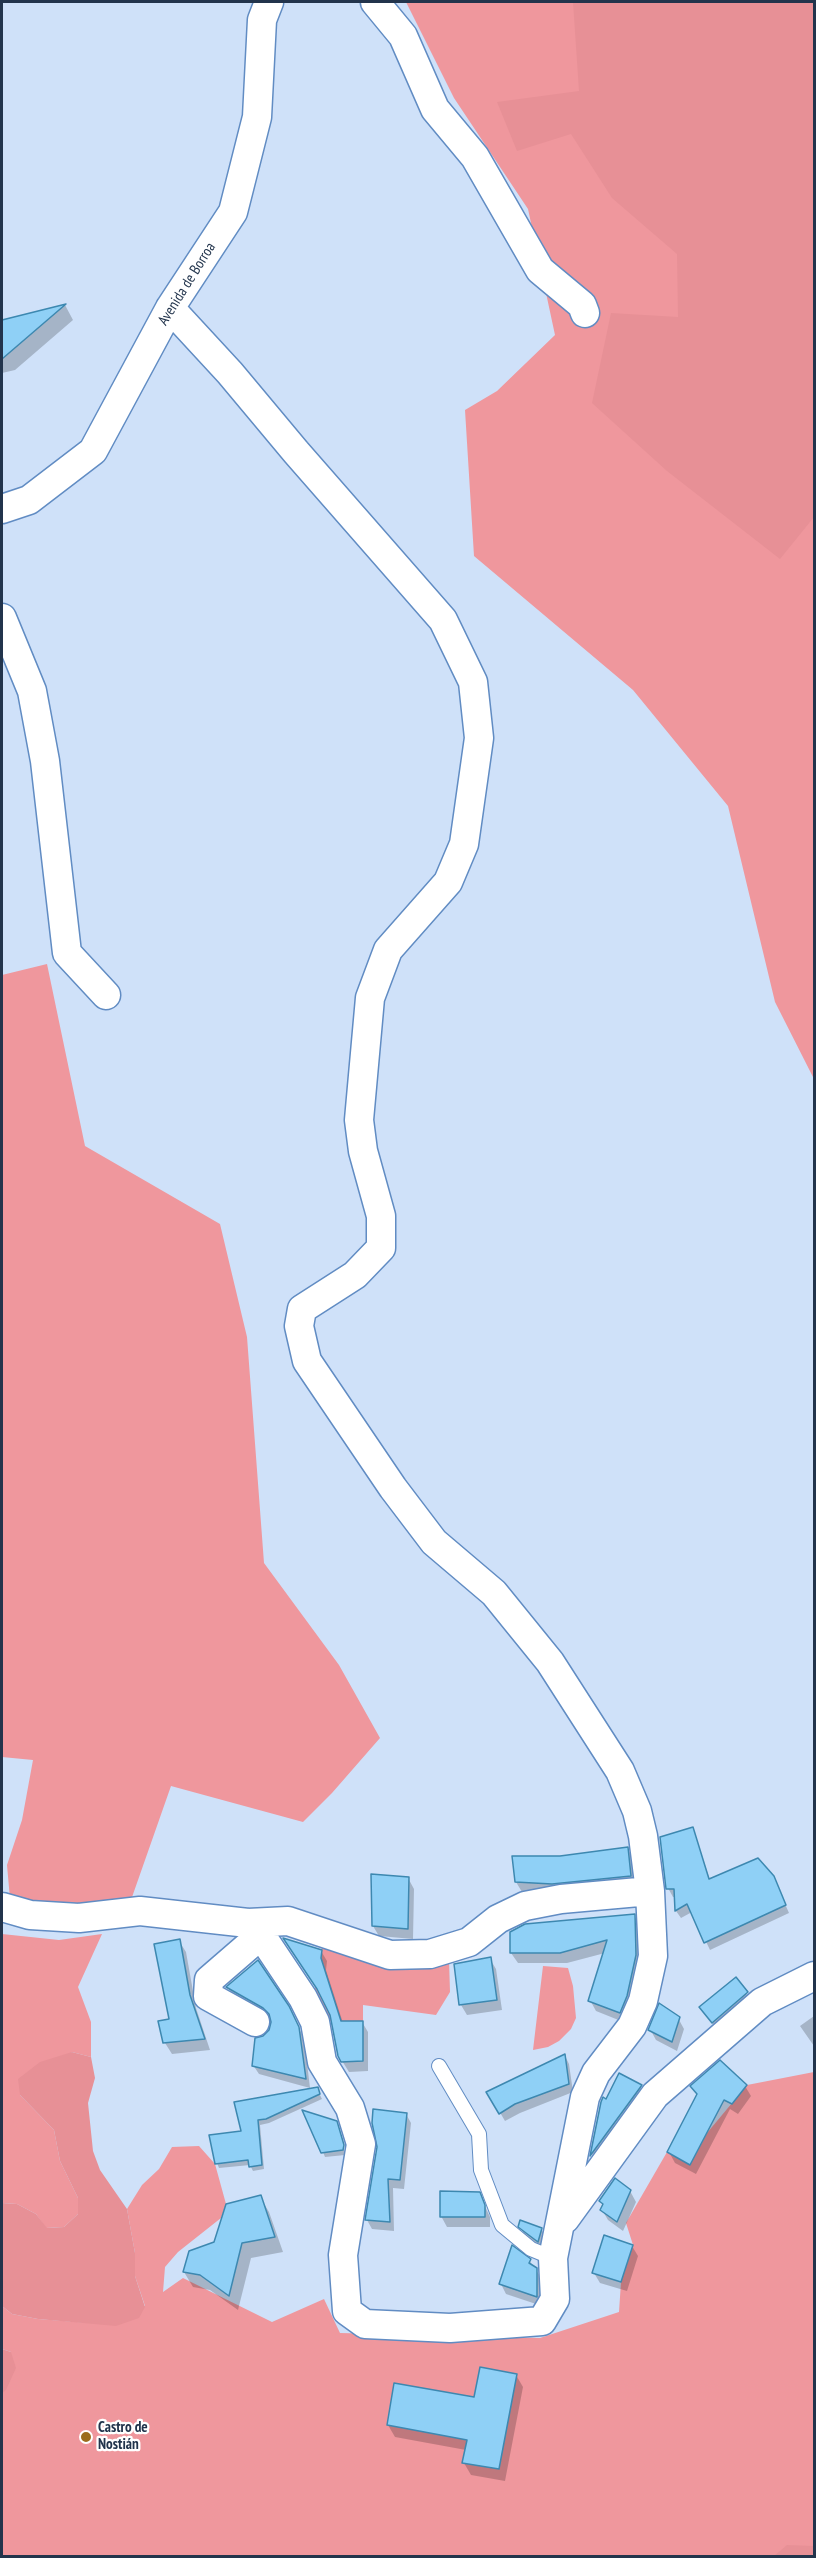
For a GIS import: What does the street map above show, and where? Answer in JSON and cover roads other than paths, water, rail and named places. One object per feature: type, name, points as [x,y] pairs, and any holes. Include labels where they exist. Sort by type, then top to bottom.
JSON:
[{"type":"street","name":"Avenida de Borroa","points":[[2,509],[29,500],[93,451],[170,308],[233,212],[257,117],[262,20],[269,2]]},
{"type":"street","points":[[375,2],[403,36],[435,109],[475,157],[540,270],[582,304],[585,313]]},
{"type":"street","points":[[170,308],[230,373],[296,453],[443,620],[473,682],[479,738],[464,844],[448,882],[388,950],[370,998],[359,1120],[363,1151],[381,1216],[381,1248],[355,1275],[302,1309],[299,1326],[308,1360],[393,1488],[434,1542],[494,1593],[550,1662],[620,1771],[637,1811],[643,1836],[650,1891],[653,1956],[643,2001],[632,2026],[597,2073],[585,2097],[554,2258],[555,2300],[542,2321],[450,2328],[365,2324],[347,2311],[343,2255],[361,2144],[350,2108],[322,2062],[315,2022],[303,1998],[254,1929]]},
{"type":"street","points":[[2,618],[32,691],[45,761],[67,953],[106,995]]},
{"type":"street","points":[[2,1907],[30,1915],[79,1918],[140,1911],[254,1929],[288,1921],[390,1955],[430,1954],[469,1942],[498,1919],[525,1906],[561,1899],[650,1891]]},
{"type":"street","points":[[254,1929],[209,1980],[208,1996],[255,2022]]},
{"type":"street","points":[[559,2228],[655,2095],[762,2002],[814,1976]]},
{"type":"lane","points":[[439,2066],[479,2134],[481,2170],[502,2225],[531,2249],[554,2258]]},
{"type":"place","name":"Castro de Nostián","points":[[86,2437]]}]
